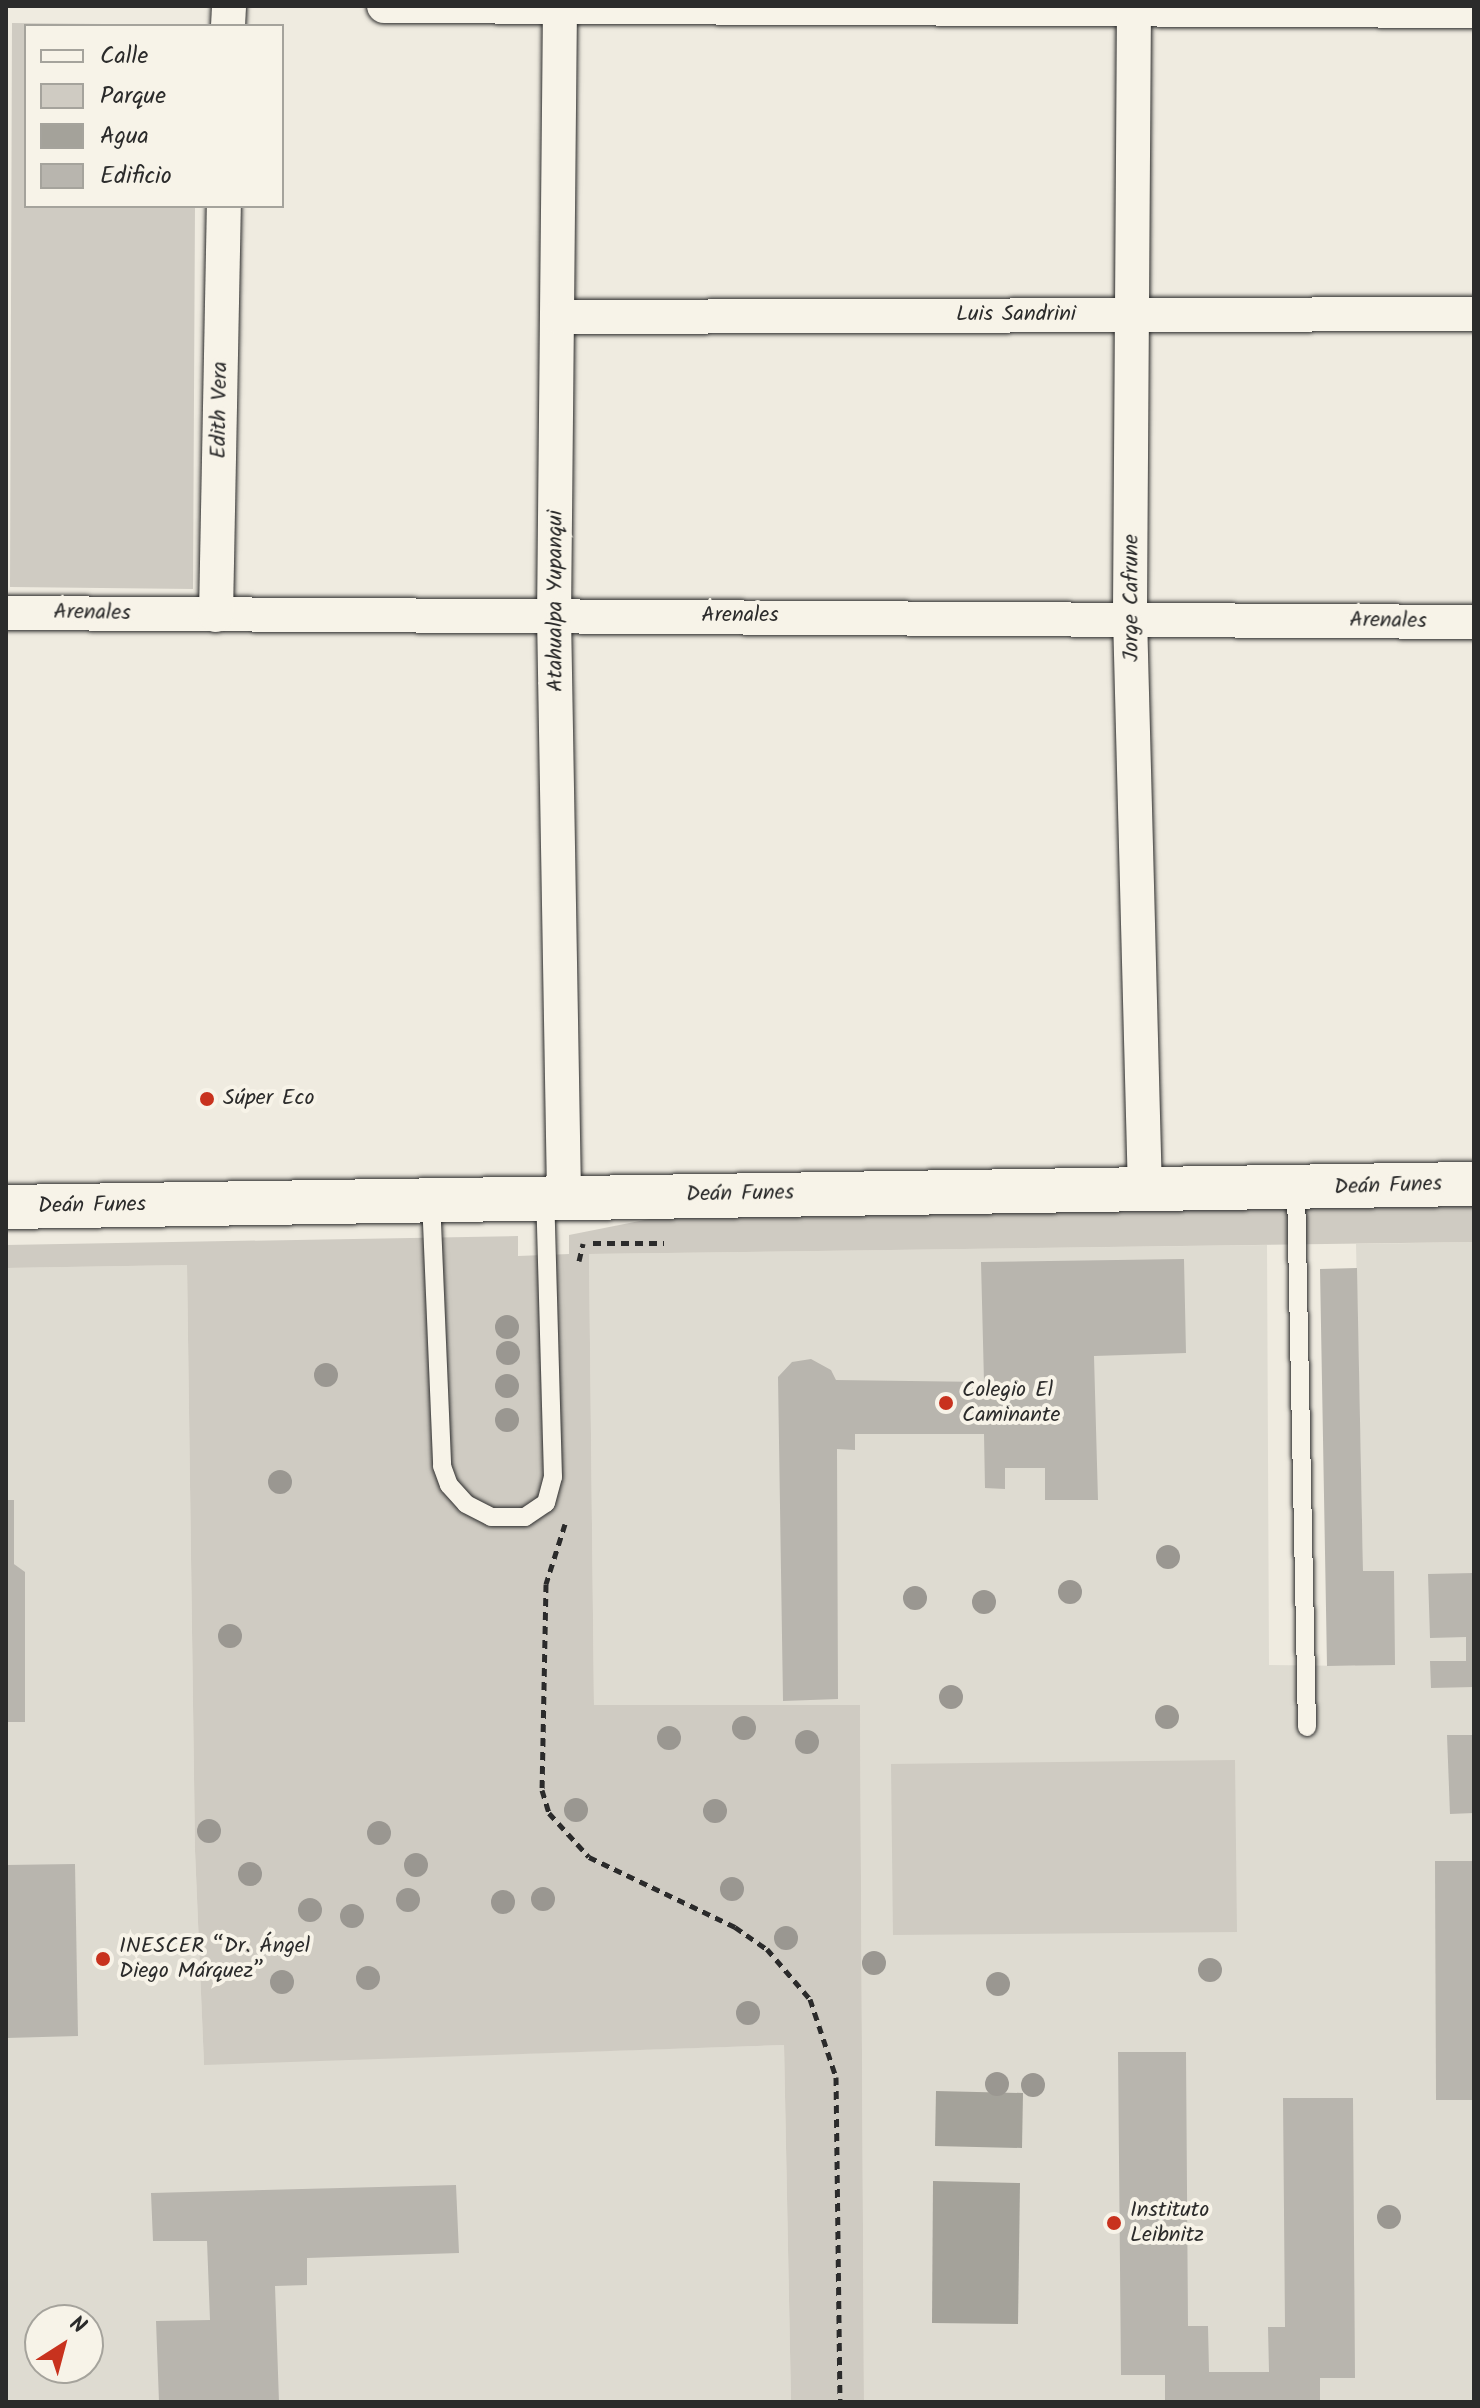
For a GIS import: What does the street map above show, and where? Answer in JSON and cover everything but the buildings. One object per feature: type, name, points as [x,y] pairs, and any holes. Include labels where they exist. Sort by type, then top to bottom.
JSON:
[{"type":"main road","name":"Deán Funes","points":[[6,1207],[554,1196],[1145,1191],[1474,1184]]},
{"type":"street","points":[[384,6],[1458,9]]},
{"type":"street","name":"Jorge Cafrune","points":[[1134,7],[1136,314],[1130,616],[1145,1191]]},
{"type":"street","name":"Atahualpa Yupanqui","points":[[554,1196],[554,615],[560,8]]},
{"type":"street","name":"Edith Vera","points":[[216,615],[224,208]]},
{"type":"street","name":"Luis Sandrini","points":[[559,317],[1474,314]]},
{"type":"street","name":"Arenales","points":[[6,613],[1130,616],[1474,622]]},
{"type":"lane","points":[[1296,1189],[1307,1727]]},
{"type":"lane","points":[[431,1199],[442,1466],[449,1485],[466,1504],[491,1517],[525,1517],[546,1503],[553,1477],[554,1196]]},
{"type":"path","points":[[579,1274],[579,1243],[664,1243]]},
{"type":"path","points":[[567,1516],[546,1584],[545,1801],[549,1813],[589,1857],[735,1927],[767,1949],[810,1999],[836,2077],[840,2402]]},
{"type":"shaded area","points":[[1474,1242],[1474,2402],[864,2402],[860,1706],[594,1705],[589,1254],[1267,1245],[1269,1665],[1355,1666],[1363,1571],[1356,1244]]},
{"type":"shaded area","points":[[187,1265],[195,1851],[204,2064],[784,2045],[791,2402],[6,2402],[6,1722],[25,1722],[25,1573],[14,1564],[6,1500],[6,1268]]},
{"type":"green space","points":[[12,23],[104,24],[24,24],[24,208],[195,208],[193,589],[10,587]]},
{"type":"green space","points":[[1474,1203],[1474,1242],[589,1254],[594,1705],[860,1705],[864,2402],[791,2402],[784,2045],[204,2065],[195,1851],[187,1265],[6,1268],[6,1245],[518,1236],[518,1256],[569,1254],[569,1235],[695,1210]]},
{"type":"green space","points":[[1235,1760],[1237,1932],[893,1935],[891,1764]]},
{"type":"water","points":[[936,2091],[1023,2093],[1022,2148],[935,2146]]},
{"type":"water","points":[[933,2181],[1020,2183],[1018,2324],[932,2323]]},
{"type":"place","name":"Súper Eco","points":[[207,1099]]},
{"type":"place","name":"Colegio El Caminante","points":[[946,1403]]},
{"type":"place","name":"INESCER “Dr. Ángel Diego Márquez”","points":[[103,1959]]},
{"type":"place","name":"Instituto Leibnitz","points":[[1114,2223]]}]
